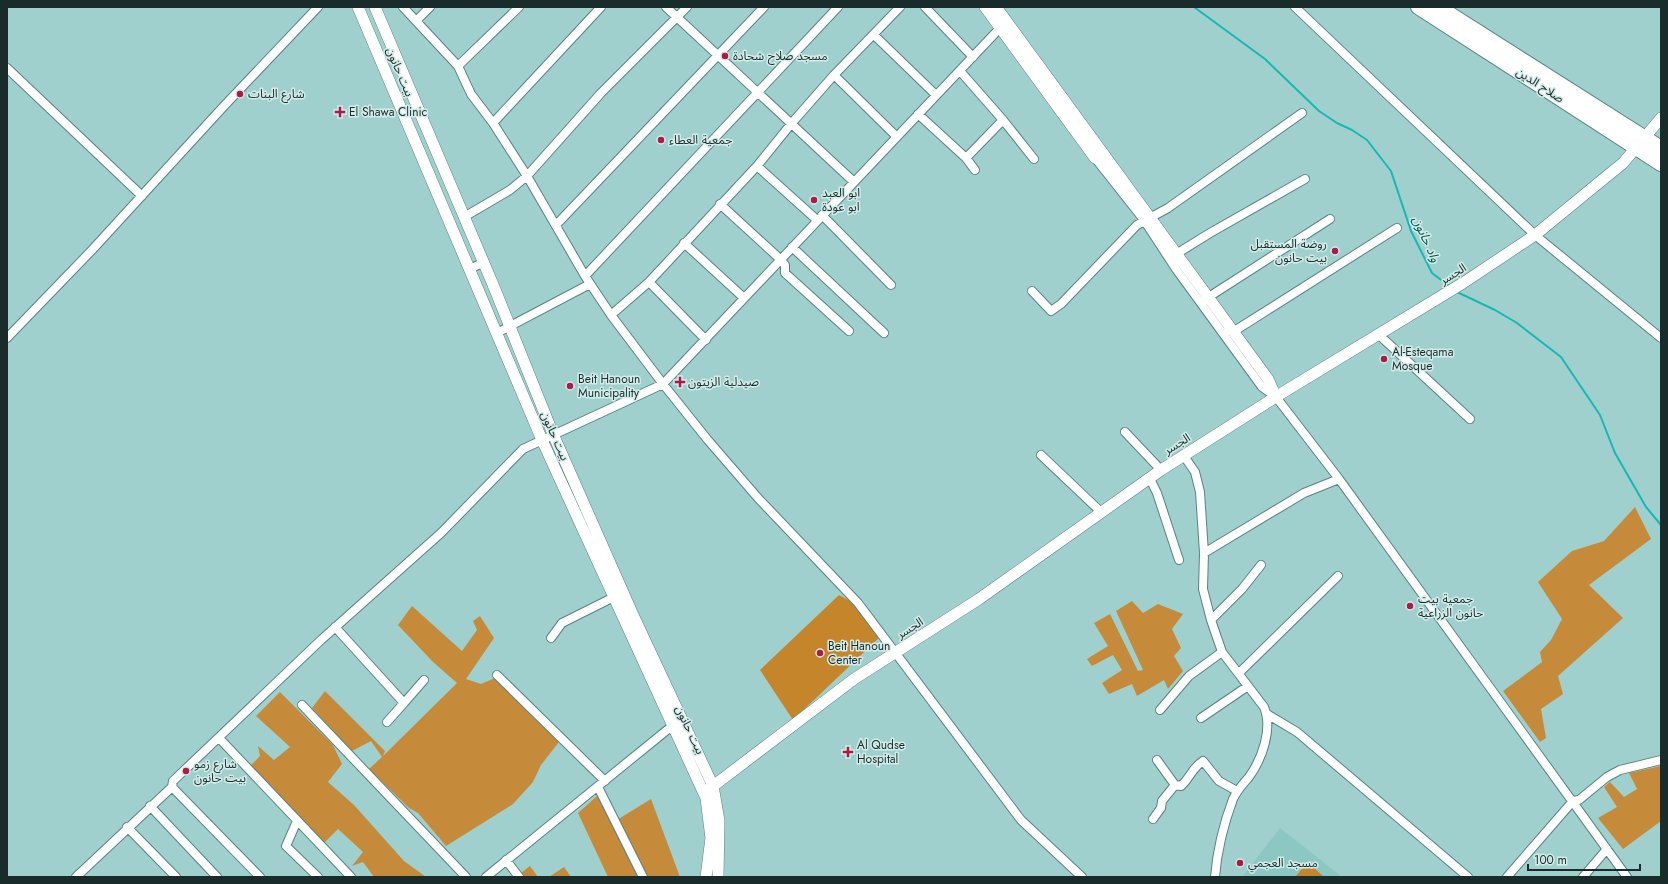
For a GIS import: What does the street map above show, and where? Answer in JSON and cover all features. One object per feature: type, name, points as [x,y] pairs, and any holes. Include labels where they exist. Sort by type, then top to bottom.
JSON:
[{"type":"highway","name":"صلاح الدين","points":[[1418,7],[1640,142],[1661,148]]},
{"type":"highway","name":"صلاح الدين","points":[[1439,7],[1640,142],[1661,164]]},
{"type":"main road","name":"بيت حانون","points":[[358,7],[542,440],[672,726],[708,789],[706,798],[710,838],[706,877]]},
{"type":"main road","name":"بيت حانون","points":[[375,7],[484,262],[553,434],[708,789],[719,822],[720,845],[718,877]]},
{"type":"main road","points":[[985,7],[1095,158]]},
{"type":"main road","points":[[996,7],[1204,300],[1268,379],[1276,396]]},
{"type":"main road","name":"الجسر","points":[[708,789],[755,756],[829,698],[896,652],[979,599],[1161,470],[1276,396],[1424,308],[1535,235],[1623,163],[1661,118]]},
{"type":"street","points":[[7,338],[318,7]]},
{"type":"street","points":[[403,7],[417,20],[458,66],[471,94],[493,123],[527,176],[584,276],[611,315],[663,384],[707,439],[758,498],[858,603],[1021,820],[1082,877]]},
{"type":"street","points":[[417,20],[430,7]]},
{"type":"street","points":[[458,66],[519,7]]},
{"type":"street","points":[[493,123],[601,7]]},
{"type":"street","points":[[666,7],[854,182]]},
{"type":"street","points":[[464,217],[510,190],[527,176],[601,93],[687,7]]},
{"type":"street","points":[[556,225],[764,7]]},
{"type":"street","points":[[584,276],[838,7]]},
{"type":"street","points":[[611,315],[649,282],[757,166],[791,124],[834,76],[900,7]]},
{"type":"street","points":[[925,7],[973,57]]},
{"type":"street","points":[[1296,7],[1535,235],[1661,338]]},
{"type":"street","points":[[76,877],[127,827],[172,787],[173,781],[335,627],[441,533],[523,449],[663,384],[706,340],[896,136],[1000,28]]},
{"type":"street","points":[[874,35],[936,96]]},
{"type":"street","points":[[7,68],[142,196]]},
{"type":"street","points":[[960,71],[1004,120],[1034,159]]},
{"type":"street","points":[[834,76],[896,136]]},
{"type":"street","points":[[1032,291],[1051,311],[1061,304],[1137,225],[1168,208],[1302,113]]},
{"type":"street","points":[[918,114],[966,158],[975,170]]},
{"type":"street","points":[[966,158],[1004,120]]},
{"type":"street","points":[[1095,158],[1147,219]]},
{"type":"street","points":[[757,166],[819,218],[891,285]]},
{"type":"street","points":[[1173,256],[1305,179]]},
{"type":"street","points":[[720,204],[780,259],[785,265],[785,273],[849,331]]},
{"type":"street","points":[[1204,300],[1330,219]]},
{"type":"street","points":[[1228,331],[1236,330],[1397,228]]},
{"type":"street","points":[[684,243],[744,298]]},
{"type":"street","points":[[792,247],[884,333]]},
{"type":"street","points":[[470,269],[484,262]]},
{"type":"street","points":[[649,282],[706,340]]},
{"type":"street","points":[[497,333],[590,284]]},
{"type":"street","points":[[1378,334],[1470,419]]},
{"type":"street","points":[[1276,396],[1339,478],[1627,877]]},
{"type":"street","points":[[1125,432],[1161,470]]},
{"type":"street","points":[[1041,455],[1102,512]]},
{"type":"street","points":[[1184,456],[1196,472],[1200,492],[1204,553],[1203,589],[1211,620],[1222,652],[1264,707],[1267,714],[1266,738],[1262,754],[1249,776],[1237,791],[1227,820],[1215,877]]},
{"type":"street","points":[[1204,553],[1304,493],[1339,478]]},
{"type":"street","points":[[1150,479],[1157,493],[1179,560]]},
{"type":"street","points":[[1211,620],[1242,589],[1261,565]]},
{"type":"street","points":[[1239,674],[1338,576]]},
{"type":"street","points":[[551,638],[562,623],[614,597]]},
{"type":"street","points":[[335,627],[404,703]]},
{"type":"street","points":[[1160,710],[1189,676],[1222,652]]},
{"type":"street","points":[[497,675],[605,781]]},
{"type":"street","points":[[387,722],[424,680]]},
{"type":"street","points":[[1201,718],[1248,686]]},
{"type":"street","points":[[302,705],[466,877]]},
{"type":"street","points":[[1267,714],[1297,732],[1468,877]]},
{"type":"street","points":[[486,877],[672,726]]},
{"type":"street","points":[[219,738],[296,821],[351,877]]},
{"type":"street","points":[[1158,760],[1175,785],[1181,786],[1187,780],[1193,768],[1203,761],[1219,781],[1237,791]]},
{"type":"street","points":[[1508,877],[1573,801],[1579,800],[1607,777],[1620,770],[1661,760]]},
{"type":"street","points":[[1153,819],[1161,808],[1162,801],[1175,785]]},
{"type":"street","points":[[172,787],[260,877]]},
{"type":"street","points":[[598,787],[643,877]]},
{"type":"street","points":[[150,806],[217,877]]},
{"type":"street","points":[[296,821],[286,846],[318,877]]},
{"type":"street","points":[[127,827],[176,877]]},
{"type":"street","points":[[1583,877],[1607,849]]},
{"type":"street","points":[[506,860],[519,877]]},
{"type":"shaded area","points":[[1635,507],[1651,539],[1589,585],[1623,618],[1558,676],[1563,694],[1541,709],[1546,738],[1540,742],[1503,691],[1542,662],[1540,652],[1551,640],[1562,619],[1538,582],[1572,551],[1604,541]]},
{"type":"shaded area","name":"Beit Hanoun Center","points":[[839,595],[852,602],[880,637],[793,720],[760,670]]},
{"type":"shaded area","points":[[1132,601],[1143,613],[1158,604],[1183,614],[1172,629],[1181,648],[1174,656],[1183,671],[1168,689],[1164,680],[1137,696],[1132,684],[1109,694],[1102,683],[1122,670],[1113,655],[1092,666],[1087,659],[1108,646],[1094,623],[1110,614],[1138,671],[1143,670],[1116,611]]},
{"type":"shaded area","points":[[412,606],[462,651],[477,630],[473,621],[480,616],[494,638],[466,679],[481,684],[495,678],[559,742],[541,765],[533,782],[513,804],[446,846],[418,813],[409,808],[369,769],[382,757],[371,741],[352,751],[312,708],[325,691],[385,751],[383,756],[457,683],[433,662],[398,625]]},
{"type":"shaded area","points":[[280,692],[333,745],[342,764],[328,782],[354,805],[404,861],[426,877],[374,877],[363,862],[352,866],[363,852],[338,829],[324,843],[251,765],[260,756],[258,746],[274,760],[290,747],[256,716]]},
{"type":"shaded area","points":[[1661,766],[1661,821],[1623,849],[1598,818],[1617,807],[1604,787],[1610,782],[1624,797],[1637,789],[1629,773]]},
{"type":"shaded area","points":[[597,796],[612,823],[651,799],[680,877],[608,877],[578,813]]},
{"type":"shaded area","points":[[1280,828],[1340,875],[1338,877],[1242,877]]},
{"type":"shaded area","points":[[1308,862],[1323,876],[1322,877],[1295,877]]},
{"type":"shaded area","points":[[530,866],[538,877],[516,877]]},
{"type":"shaded area","points":[[564,867],[571,877],[549,877]]},
{"type":"waterway","name":"واد حانون","points":[[1194,7],[1265,59],[1319,111],[1367,140],[1391,171],[1411,231],[1432,273],[1449,286]]},
{"type":"waterway","name":"واد حانون","points":[[1457,292],[1495,310],[1517,323],[1561,357],[1600,415],[1615,453],[1646,507],[1661,525]]},
{"type":"place","name":"مسجد صلاح شحادة","points":[[725,56]]},
{"type":"place","name":"شارع البنات","points":[[240,94]]},
{"type":"place","name":"El Shawa Clinic","points":[[340,112]]},
{"type":"place","name":"جمعية العطاء","points":[[661,140]]},
{"type":"place","name":"ابو العبد ابو عودة","points":[[814,200]]},
{"type":"place","name":"روضة المستقبل بيت حانون","points":[[1335,251]]},
{"type":"place","name":"Al-Esteqama Mosque","points":[[1384,359]]},
{"type":"place","name":"صيدلية الزيتون","points":[[680,382]]},
{"type":"place","name":"Beit Hanoun Municipality","points":[[570,386]]},
{"type":"place","name":"جمعية بيت حانون الزراعية","points":[[1410,606]]},
{"type":"place","name":"Beit Hanoun Center","points":[[820,653]]},
{"type":"place","name":"Al Qudse Hospital","points":[[848,752]]},
{"type":"place","name":"شارع زمو بيت حانون","points":[[186,771]]},
{"type":"place","name":"مسجد العجمي","points":[[1240,863]]}]
